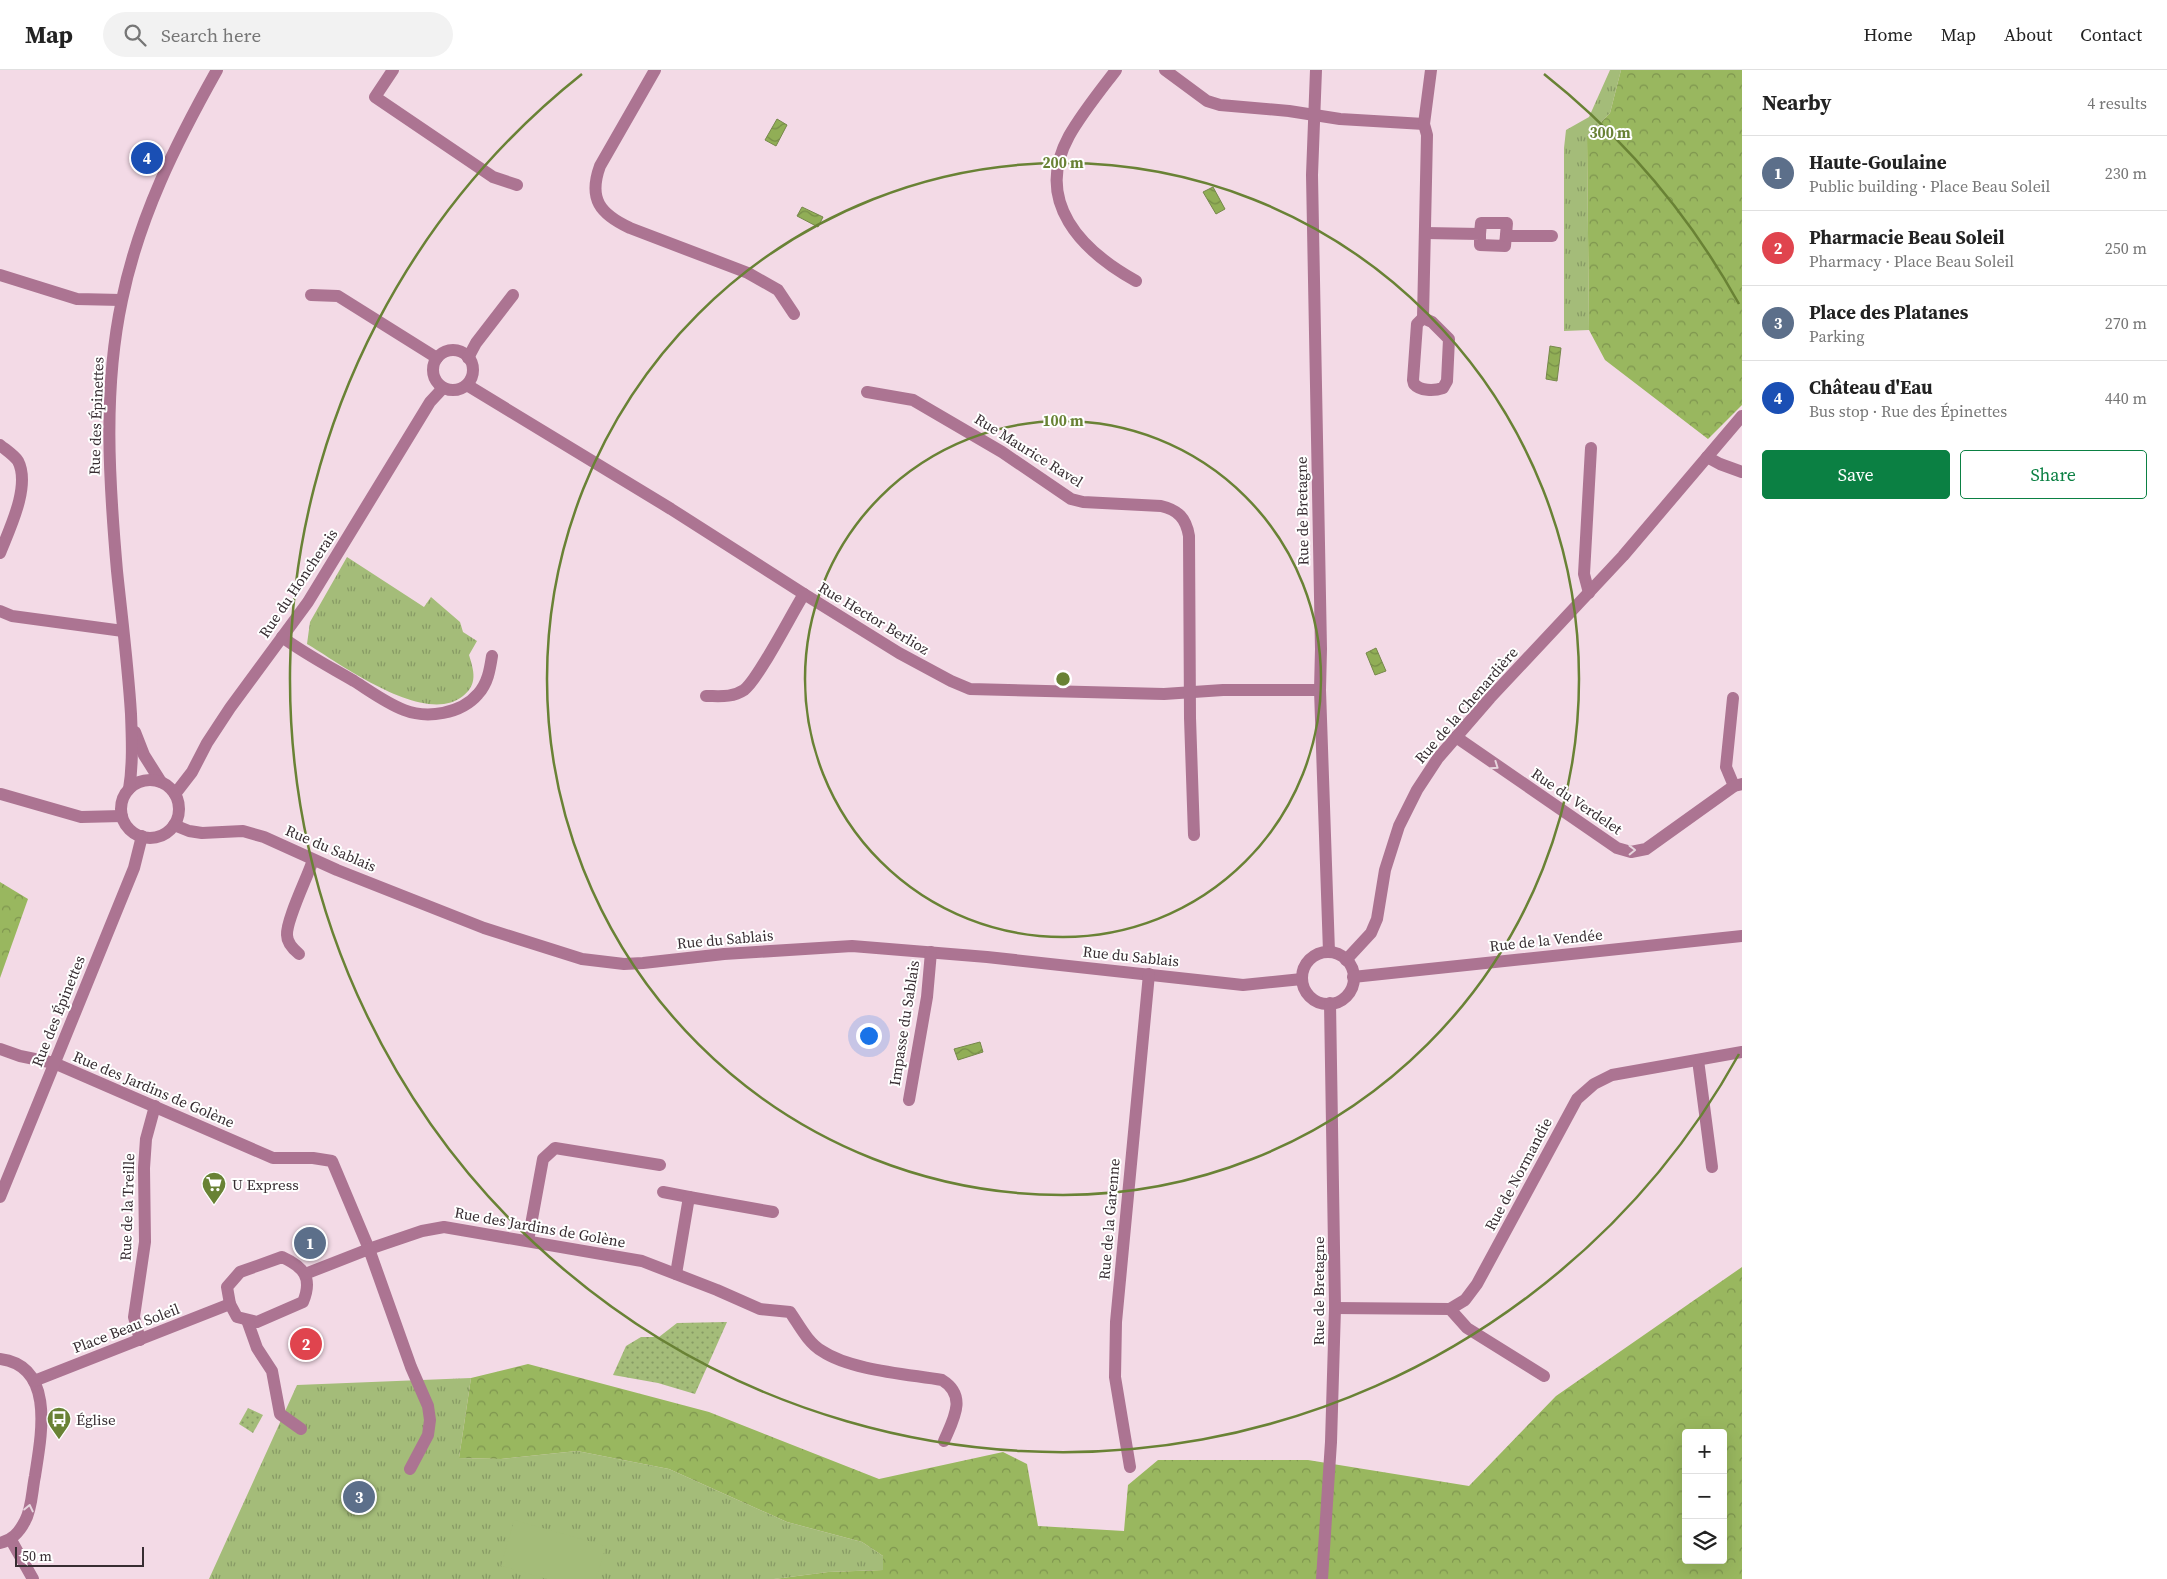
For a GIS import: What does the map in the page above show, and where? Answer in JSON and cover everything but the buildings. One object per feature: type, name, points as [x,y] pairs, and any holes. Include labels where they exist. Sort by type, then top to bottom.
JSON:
[{"type":"street","name":"Rue des Épinettes","points":[[129,789],[131,776],[131,723],[129,683],[110,485],[110,384],[121,300],[143,225],[154,195],[183,132],[217,70]]},
{"type":"street","points":[[393,70],[375,97],[493,177],[517,185]]},
{"type":"street","points":[[655,70],[598,172],[595,190],[603,210],[611,219],[630,228],[729,264],[748,273],[778,290],[794,314]]},
{"type":"street","points":[[1116,70],[1069,136],[1058,166],[1057,180],[1062,211],[1080,238],[1091,250],[1114,268],[1136,281]]},
{"type":"street","points":[[1165,70],[1207,101],[1220,106],[1313,114],[1340,119],[1424,124]]},
{"type":"street","name":"Rue de Bretagne","points":[[1316,70],[1312,175],[1321,640],[1320,690],[1329,952]]},
{"type":"street","points":[[1423,318],[1432,322],[1449,339],[1447,381],[1443,388],[1439,390],[1420,389],[1414,384],[1417,324],[1423,318],[1427,135],[1424,124],[1431,70]]},
{"type":"street","points":[[1424,233],[1480,234],[1480,245],[1505,246],[1506,236],[1552,236]]},
{"type":"street","points":[[0,274],[77,299],[121,300]]},
{"type":"street","points":[[311,295],[338,296],[437,358]]},
{"type":"street","points":[[468,358],[476,343],[512,296]]},
{"type":"street","points":[[452,350],[464,354],[468,358],[471,363],[472,374],[467,385],[456,390],[444,388],[438,384],[433,372],[437,358],[441,354],[452,350]]},
{"type":"street","name":"Rue Hector Berlioz","points":[[467,385],[672,509],[899,653],[970,689],[1164,694],[1320,690]]},
{"type":"street","name":"Rue du Honcherais","points":[[175,794],[192,772],[207,743],[230,708],[308,602],[430,402],[444,388]]},
{"type":"street","name":"Rue Maurice Ravel","points":[[867,392],[912,400],[994,447],[1072,499],[1083,502],[1161,506],[1172,509],[1182,516],[1187,523],[1190,536],[1190,692],[1194,835]]},
{"type":"street","name":"Rue de la Chenardière","points":[[1346,960],[1371,933],[1391,847],[1407,807],[1428,772],[1456,737],[1679,492],[1742,416]]},
{"type":"street","points":[[0,445],[18,462],[22,483],[19,503],[0,553]]},
{"type":"street","points":[[1589,593],[1584,574],[1591,448]]},
{"type":"street","points":[[1707,457],[1742,472]]},
{"type":"street","points":[[706,696],[729,696],[744,690],[758,672],[804,594]]},
{"type":"street","points":[[0,611],[12,616],[123,631]]},
{"type":"street","points":[[282,637],[386,701],[404,710],[420,714],[452,710],[468,703],[479,694],[489,675],[492,656]]},
{"type":"street","name":"Rue du Verdelet","points":[[1456,737],[1617,848],[1631,852],[1646,849],[1738,785],[1726,767],[1733,698]]},
{"type":"street","name":"Rue des Épinettes","points":[[131,723],[144,754],[160,782]]},
{"type":"street","points":[[147,780],[160,782],[175,794],[178,800],[179,813],[174,825],[160,836],[142,836],[133,832],[126,825],[122,816],[122,802],[129,789],[134,785],[147,780]]},
{"type":"street","points":[[1,794],[81,817],[122,816]]},
{"type":"street","name":"Rue du Sablais","points":[[174,825],[189,831],[202,833],[243,831],[264,837],[314,860],[484,928],[582,960],[624,964],[724,954],[852,946],[931,952],[1243,985],[1302,979]]},
{"type":"street","name":"Rue des Épinettes","points":[[0,1197],[134,868],[142,836]]},
{"type":"street","points":[[299,954],[291,948],[287,935],[290,919],[314,860]]},
{"type":"street","name":"Rue de la Vendée","points":[[1353,977],[1742,936]]},
{"type":"street","name":"Impasse du Sablais","points":[[909,1100],[927,997],[931,952]]},
{"type":"street","points":[[1329,952],[1338,954],[1346,960],[1353,977],[1352,986],[1347,994],[1340,1000],[1330,1003],[1321,1003],[1312,998],[1305,990],[1302,979],[1303,969],[1309,960],[1318,954],[1329,952]]},
{"type":"street","name":"Rue de la Garenne","points":[[1130,1467],[1116,1377],[1116,1322],[1149,974]]},
{"type":"street","name":"Rue de Bretagne","points":[[1322,1579],[1331,1442],[1335,1308],[1330,1003]]},
{"type":"street","name":"Rue des Jardins de Golène","points":[[0,1049],[20,1056],[54,1063],[272,1158],[313,1158],[332,1161],[368,1249],[422,1231],[444,1227],[642,1261],[760,1309],[790,1312],[803,1333],[820,1351],[840,1360],[942,1380],[949,1385],[955,1394],[957,1409],[944,1441]]},
{"type":"street","name":"Rue de Normandie","points":[[1450,1309],[1465,1300],[1477,1284],[1577,1099],[1594,1084],[1612,1075],[1742,1052]]},
{"type":"street","points":[[1698,1060],[1712,1167]]},
{"type":"street","name":"Rue de la Treille","points":[[140,1340],[134,1317],[145,1242],[144,1168],[146,1138],[155,1106]]},
{"type":"street","points":[[528,1241],[543,1159],[555,1148],[660,1165]]},
{"type":"street","points":[[663,1192],[773,1212]]},
{"type":"street","points":[[676,1274],[689,1197]]},
{"type":"street","points":[[305,1274],[368,1249],[411,1367],[428,1406],[430,1420],[428,1435],[410,1469]]},
{"type":"street","points":[[282,1257],[296,1264],[305,1274],[308,1290],[303,1302],[257,1322],[237,1317],[230,1304],[227,1287],[240,1272],[282,1257]]},
{"type":"street","name":"Place Beau Soleil","points":[[34,1381],[230,1304]]},
{"type":"street","points":[[1335,1308],[1450,1309],[1467,1328],[1544,1376]]},
{"type":"street","points":[[247,1320],[257,1348],[272,1371],[280,1414],[301,1429]]},
{"type":"street","points":[[0,1359],[18,1364],[28,1371],[40,1394],[40,1446],[26,1520],[5,1541],[33,1579]]},
{"type":"green space","points":[[1610,70],[1621,70],[1610,113],[1587,136],[1589,330],[1564,331],[1564,148],[1566,130],[1589,117]]},
{"type":"green space","points":[[1621,70],[1742,70],[1742,405],[1708,439],[1605,360],[1589,330],[1587,136],[1610,113]]},
{"type":"green space","points":[[347,557],[424,607],[431,597],[460,622],[463,632],[477,641],[469,655],[474,677],[473,682],[463,696],[447,703],[427,704],[406,698],[361,677],[307,644],[310,622]]},
{"type":"green space","points":[[0,882],[28,899],[0,978]]},
{"type":"green space","points":[[1742,1267],[1742,1579],[774,1579],[828,1572],[883,1570],[883,1556],[862,1542],[787,1522],[669,1469],[577,1451],[501,1459],[459,1458],[471,1378],[528,1364],[709,1412],[879,1479],[1003,1452],[1027,1464],[1038,1526],[1124,1531],[1128,1485],[1158,1460],[1308,1460],[1469,1486],[1556,1396]]},
{"type":"green space","points":[[727,1322],[695,1394],[658,1383],[613,1375],[626,1346],[641,1337],[659,1337],[677,1323]]},
{"type":"green space","points":[[471,1378],[459,1458],[501,1459],[577,1451],[669,1469],[787,1522],[862,1542],[883,1556],[883,1570],[828,1572],[774,1579],[209,1579],[297,1385]]},
{"type":"green space","points":[[248,1408],[263,1415],[253,1433],[239,1424]]},
{"type":"green space","points":[[514,1520],[606,1546],[596,1579],[547,1579],[501,1566]]},
{"type":"water","points":[[777,119],[787,125],[776,146],[765,140]]},
{"type":"water","points":[[1213,187],[1225,209],[1216,214],[1203,192]]},
{"type":"water","points":[[802,207],[823,217],[818,227],[797,216]]},
{"type":"water","points":[[1550,346],[1561,348],[1557,381],[1546,379]]},
{"type":"water","points":[[1376,648],[1386,671],[1375,675],[1366,653]]},
{"type":"water","points":[[980,1042],[983,1052],[958,1060],[954,1049]]},
{"type":"place","name":"Château d'Eau","points":[[147,158]]},
{"type":"place","name":"U Express","points":[[214,1205]]},
{"type":"place","name":"Haute-Goulaine","points":[[310,1243]]},
{"type":"place","name":"Pharmacie Beau Soleil","points":[[306,1344]]},
{"type":"place","name":"Église","points":[[59,1440]]},
{"type":"place","name":"Place des Platanes","points":[[359,1497]]}]
